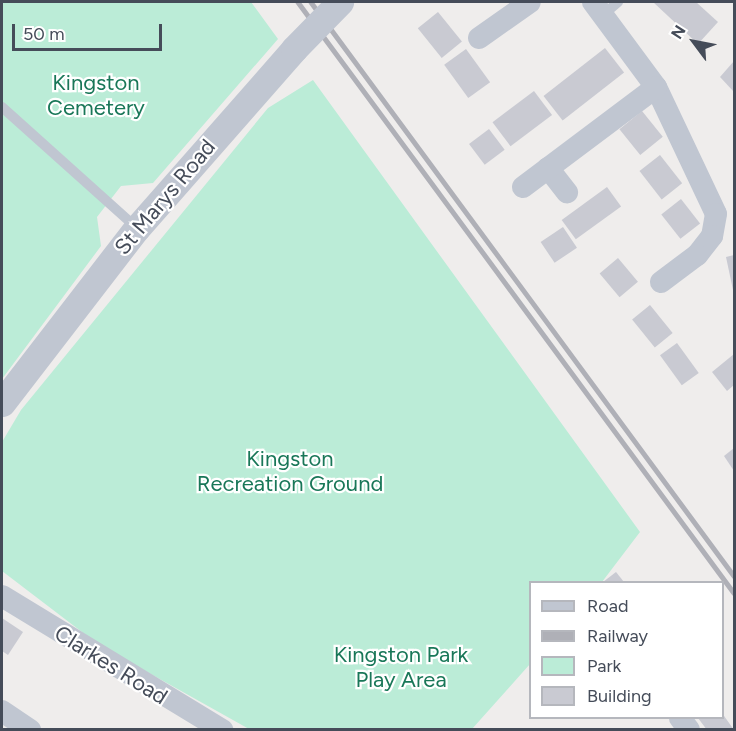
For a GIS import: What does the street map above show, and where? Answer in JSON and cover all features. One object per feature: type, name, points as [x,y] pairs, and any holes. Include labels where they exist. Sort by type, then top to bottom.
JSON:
[{"type":"street","name":"St Marys Road","points":[[2,403],[137,228],[294,49],[340,2]]},
{"type":"street","points":[[479,39],[530,2]]},
{"type":"street","points":[[605,6],[656,87],[716,214],[712,236],[697,255],[662,282]]},
{"type":"street","points":[[523,187],[656,87]]},
{"type":"street","points":[[548,168],[567,192]]},
{"type":"street","name":"Clarkes Road","points":[[2,596],[222,729]]},
{"type":"street","points":[[2,711],[30,729]]},
{"type":"lane","points":[[2,107],[137,228]]},
{"type":"green space","name":"Kingston Cemetery","points":[[2,2],[251,2],[278,39],[153,183],[121,186],[97,217],[101,246],[2,379]]},
{"type":"green space","name":"Kingston Recreation Ground","points":[[313,80],[640,532],[603,581],[529,581],[529,665],[472,729],[249,729],[99,645],[2,571],[2,442],[21,410],[268,108]]},
{"type":"building","points":[[653,2],[696,2],[718,22],[698,44]]},
{"type":"building","points":[[438,12],[462,42],[442,58],[418,28]]},
{"type":"building","points":[[605,48],[624,72],[563,120],[544,96]]},
{"type":"building","points":[[466,49],[490,82],[468,98],[444,65]]},
{"type":"building","points":[[734,61],[734,92],[720,77]]},
{"type":"building","points":[[534,91],[552,115],[511,146],[492,122]]},
{"type":"building","points":[[642,111],[663,137],[640,155],[619,129]]},
{"type":"building","points":[[489,129],[505,150],[485,165],[469,144]]},
{"type":"building","points":[[660,155],[682,183],[662,199],[640,171]]},
{"type":"building","points":[[607,187],[621,206],[576,239],[562,220]]},
{"type":"building","points":[[681,199],[700,223],[680,239],[661,214]]},
{"type":"building","points":[[563,227],[577,248],[555,263],[541,242]]},
{"type":"building","points":[[734,255],[734,290],[733,290],[726,257]]},
{"type":"building","points":[[618,258],[638,282],[620,297],[600,273]]},
{"type":"building","points":[[650,305],[673,333],[655,347],[632,319]]},
{"type":"building","points":[[677,343],[699,373],[682,385],[660,355]]},
{"type":"building","points":[[734,354],[734,385],[727,391],[712,372]]},
{"type":"building","points":[[734,448],[734,471],[724,456]]},
{"type":"building","points":[[616,572],[623,581],[604,581]]},
{"type":"building","points":[[2,618],[23,632],[8,655],[2,651]]},
{"type":"building","points":[[724,716],[734,730],[707,730],[699,719],[724,719]]},
{"type":"railway","points":[[298,2],[734,593]]},
{"type":"railway","points":[[311,2],[734,576]]},
{"type":"park label","name":"Kingston Park Play Area","points":[[401,666]]}]
